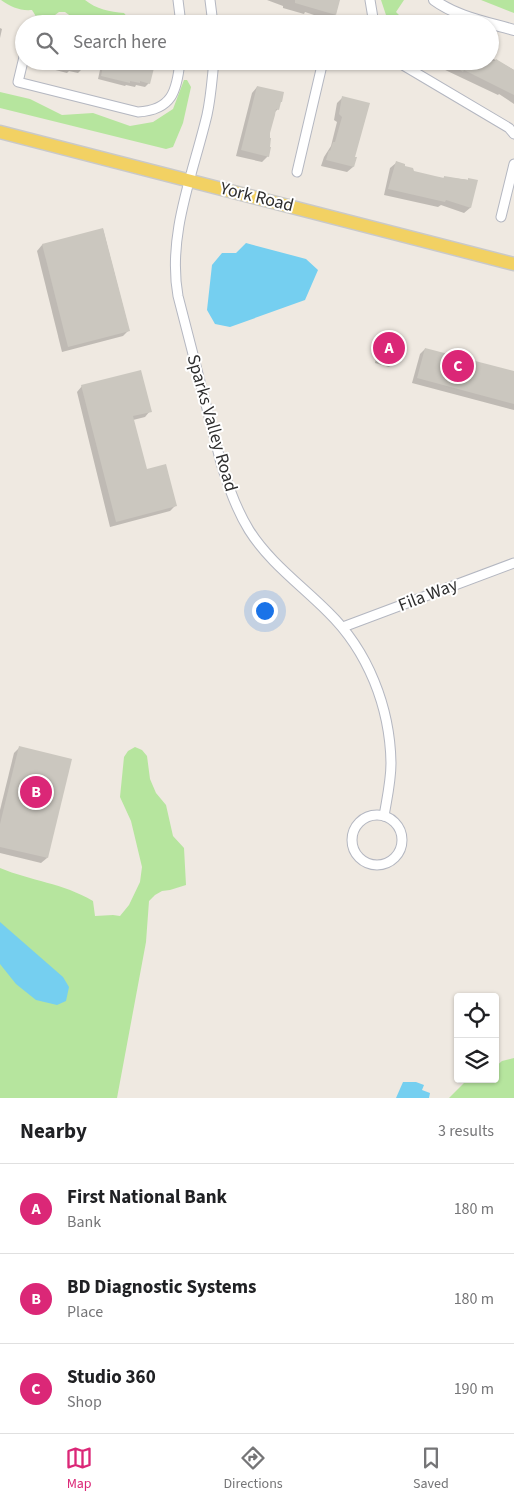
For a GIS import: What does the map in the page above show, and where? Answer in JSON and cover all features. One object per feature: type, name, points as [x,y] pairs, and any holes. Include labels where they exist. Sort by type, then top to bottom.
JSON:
[{"type":"main road","name":"York Road","points":[[0,132],[514,264]]},
{"type":"street","points":[[178,0],[180,15]]},
{"type":"street","points":[[210,0],[212,15]]},
{"type":"street","points":[[370,0],[372,15]]},
{"type":"street","points":[[434,0],[442,6],[462,15]]},
{"type":"street","points":[[499,26],[514,30]]},
{"type":"street","points":[[21,70],[18,82],[138,112],[150,111],[163,106],[172,95],[179,70]]},
{"type":"street","name":"Sparks Valley Road","points":[[213,70],[207,116],[176,241],[174,257],[175,284],[218,454],[228,488],[239,512],[250,531],[282,569],[343,627],[369,669],[378,690],[390,744],[391,765],[384,816]]},
{"type":"street","points":[[297,172],[321,70]]},
{"type":"street","points":[[411,70],[509,128],[514,134]]},
{"type":"street","points":[[501,217],[514,164]]},
{"type":"street","name":"Fila Way","points":[[343,627],[514,563]]},
{"type":"street","points":[[375,815],[384,816],[391,819],[400,831],[401,847],[397,854],[385,863],[370,864],[362,860],[356,853],[352,837],[360,822],[367,817],[375,815]]},
{"type":"green space","points":[[1,0],[85,0],[103,10],[124,13],[126,15],[69,15],[65,12],[59,12],[55,15],[35,15],[32,10],[24,10],[8,5]]},
{"type":"green space","points":[[381,0],[404,0],[396,12],[399,15],[386,15]]},
{"type":"green space","points":[[481,0],[514,0],[514,13]]},
{"type":"green space","points":[[184,80],[187,80],[191,87],[183,123],[173,147],[166,149],[0,108],[0,92],[30,99],[62,115],[93,113],[130,126],[153,122],[173,109]]},
{"type":"green space","points":[[135,747],[142,750],[147,756],[150,779],[156,793],[166,805],[173,836],[184,848],[186,885],[162,891],[149,901],[146,942],[117,1098],[0,1098],[0,868],[82,895],[93,901],[95,916],[120,916],[129,905],[140,882],[142,867],[131,821],[120,797],[124,757],[128,751]]},
{"type":"green space","points":[[514,1058],[514,1098],[449,1098],[464,1083],[499,1083],[499,1064]]},
{"type":"water","points":[[246,243],[306,259],[318,270],[305,300],[230,327],[215,324],[207,310],[212,265],[222,253],[236,253]]},
{"type":"water","points":[[0,922],[63,977],[69,987],[66,1001],[57,1005],[36,1000],[16,984],[0,964]]},
{"type":"water","points":[[403,1082],[416,1082],[424,1085],[422,1090],[430,1093],[429,1098],[396,1098]]},
{"type":"building","points":[[295,0],[340,0],[336,15],[295,3]]},
{"type":"building","points":[[499,61],[514,70],[514,95],[464,70],[499,70]]},
{"type":"building","points":[[102,70],[154,70],[150,84],[140,81],[140,83],[130,81],[130,83],[101,76]]},
{"type":"building","points":[[257,86],[284,92],[279,110],[276,109],[270,133],[271,147],[269,157],[241,150]]},
{"type":"building","points":[[342,96],[370,103],[354,167],[326,160],[333,142],[335,142],[342,117],[339,114]]},
{"type":"building","points":[[396,161],[413,168],[414,171],[435,176],[478,180],[471,208],[446,200],[445,202],[388,189]]},
{"type":"building","points":[[103,228],[130,331],[68,347],[42,244]]},
{"type":"building","points":[[384,331],[400,335],[393,365],[377,361]]},
{"type":"building","points":[[425,348],[514,371],[514,404],[417,378]]},
{"type":"building","points":[[141,370],[152,412],[133,416],[147,469],[166,464],[177,506],[116,522],[81,385]]},
{"type":"building","points":[[19,746],[72,759],[48,858],[0,847],[0,824]]},
{"type":"place","name":"First National Bank","points":[[389,348]]},
{"type":"place","name":"Studio 360","points":[[458,366]]},
{"type":"place","name":"BD Diagnostic Systems","points":[[36,792]]}]
